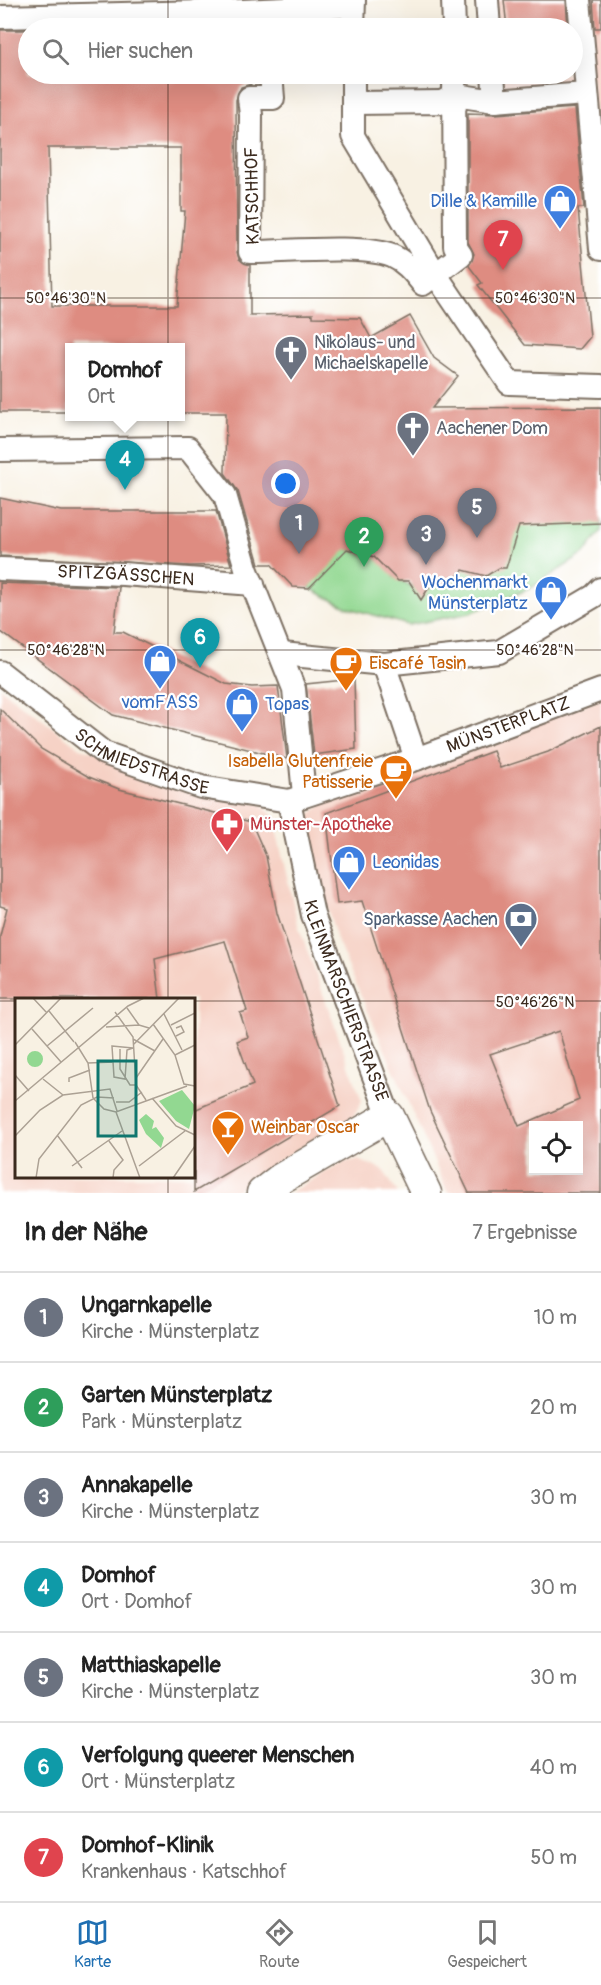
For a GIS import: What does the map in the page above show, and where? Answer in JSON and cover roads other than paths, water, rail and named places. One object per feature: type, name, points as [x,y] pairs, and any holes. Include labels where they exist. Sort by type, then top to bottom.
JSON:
[{"type":"street","points":[[453,0],[454,18]]},
{"type":"street","points":[[487,0],[488,18]]},
{"type":"street","points":[[579,0],[580,18]]},
{"type":"street","points":[[0,16],[244,13],[354,3],[353,18]]},
{"type":"street","points":[[583,54],[601,249]]},
{"type":"street","name":"KATSCHHOF","points":[[272,84],[273,98],[249,98],[252,115],[250,252],[279,250],[384,253],[403,262],[423,284],[436,275]]},
{"type":"street","points":[[353,84],[353,136],[436,275],[508,383],[601,386]]},
{"type":"street","points":[[494,84],[495,101]]},
{"type":"street","points":[[353,103],[452,94],[495,101],[586,94]]},
{"type":"street","points":[[436,275],[461,255],[455,246],[452,94]]},
{"type":"street","points":[[0,450],[188,448],[228,490],[249,576],[282,654],[384,664],[499,652],[599,597]]},
{"type":"street","name":"SPITZGÄSSCHEN","points":[[0,569],[249,576]]},
{"type":"street","name":"KLEINMARSCHIERSTRASSE","points":[[282,654],[294,688],[296,798],[313,915],[389,1116],[426,1193]]},
{"type":"street","points":[[384,664],[416,759]]},
{"type":"street","name":"SCHMIEDSTRASSE","points":[[0,672],[104,753],[201,787],[296,798]]},
{"type":"street","name":"MÜNSTERPLATZ","points":[[296,798],[416,759],[601,690]]},
{"type":"street","points":[[262,1193],[280,1179],[389,1116]]},
{"type":"place","name":"Dille & Kamille","points":[[560,230]]},
{"type":"place","name":"Domhof-Klinik","points":[[503,270]]},
{"type":"place","name":"Nikolaus- und Michaelskapelle","points":[[291,381]]},
{"type":"place","name":"Aachener Dom","points":[[413,457]]},
{"type":"place","name":"Domhof","points":[[125,490]]},
{"type":"place","name":"Matthiaskapelle","points":[[477,538]]},
{"type":"place","name":"Ungarnkapelle","points":[[299,554]]},
{"type":"place","name":"Annakapelle","points":[[426,565]]},
{"type":"place","name":"Garten Münsterplatz","points":[[364,567]]},
{"type":"place","name":"Wochenmarkt Münsterplatz","points":[[551,621]]},
{"type":"place","name":"Verfolgung queerer Menschen","points":[[200,668]]},
{"type":"place","name":"vomFASS","points":[[160,690]]},
{"type":"place","name":"Eiscafé Tasin","points":[[346,692]]},
{"type":"place","name":"Topas","points":[[242,733]]},
{"type":"place","name":"Isabella Glutenfreie Patisserie","points":[[396,800]]},
{"type":"place","name":"Münster-Apotheke","points":[[227,853]]},
{"type":"place","name":"Leonidas","points":[[349,891]]},
{"type":"place","name":"Sparkasse Aachen","points":[[521,948]]},
{"type":"place","name":"Weinbar Oscar","points":[[228,1156]]}]
